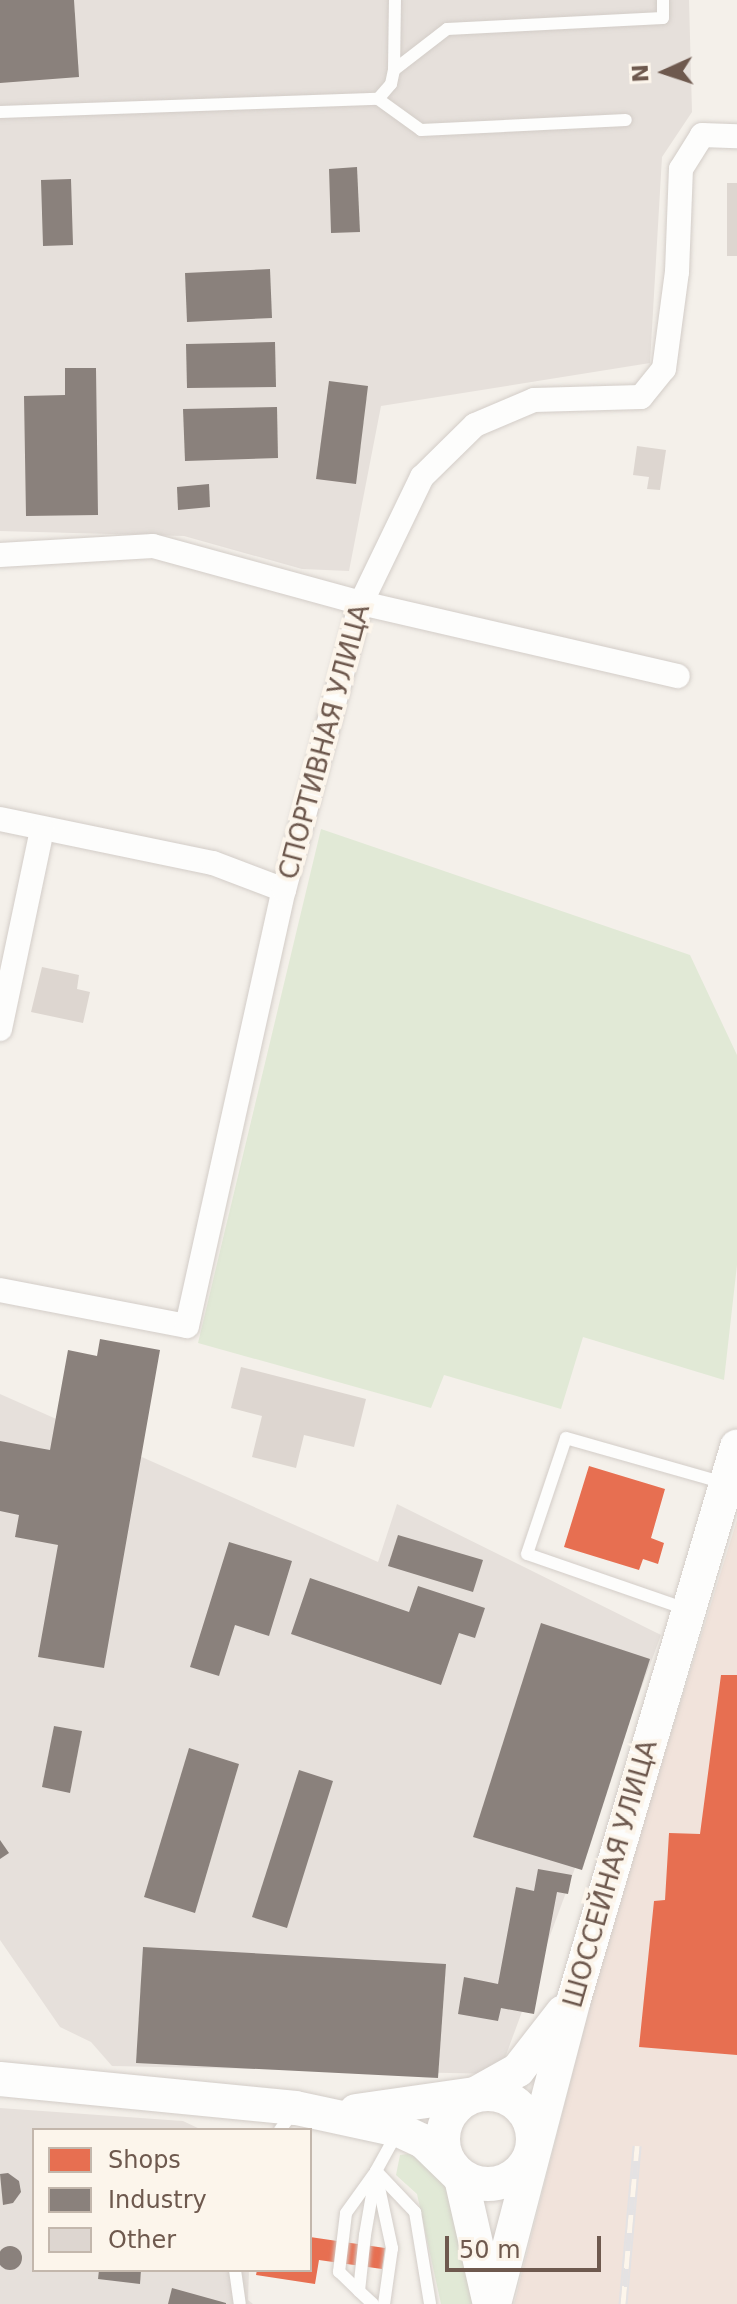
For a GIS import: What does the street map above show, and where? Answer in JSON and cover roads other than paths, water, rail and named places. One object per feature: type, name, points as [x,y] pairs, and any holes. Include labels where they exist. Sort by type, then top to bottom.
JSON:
[{"type":"main road","name":"ШОССЕЙНАЯ УЛИЦА","points":[[492,2304],[574,1999],[737,1447]]},
{"type":"main road","points":[[492,2304],[461,2178],[444,2145],[445,2127],[453,2111],[475,2094],[518,2070],[574,1999]]},
{"type":"main road","points":[[0,2079],[288,2119],[475,2094],[502,2095],[519,2105],[530,2122],[530,2159],[517,2174],[499,2183],[461,2178],[423,2141],[399,2130],[337,2114]]},
{"type":"street","name":"СПОРТИВНАЯ УЛИЦА","points":[[0,1290],[187,1326],[284,890],[361,603],[422,477],[475,425],[534,400],[641,397],[664,369],[677,272],[681,169],[702,135],[737,136]]},
{"type":"street","points":[[0,555],[153,546],[361,603],[678,676]]},
{"type":"street","points":[[0,819],[213,863],[284,890]]},
{"type":"street","points":[[0,1029],[42,829]]},
{"type":"lane","points":[[378,99],[391,84],[394,70],[395,0]]},
{"type":"lane","points":[[394,70],[447,29],[663,18],[663,0]]},
{"type":"lane","points":[[0,112],[378,99],[421,130],[626,120]]},
{"type":"lane","points":[[689,1610],[527,1554],[566,1438],[727,1484]]},
{"type":"lane","points":[[373,2304],[339,2272],[346,2213],[376,2171],[399,2130]]},
{"type":"lane","points":[[359,2291],[376,2171]]},
{"type":"lane","points":[[376,2171],[392,2248],[384,2304]]},
{"type":"lane","points":[[376,2171],[415,2212],[430,2304]]},
{"type":"lane","points":[[235,2272],[240,2304]]},
{"type":"railway","points":[[623,2304],[637,2146]]}]
